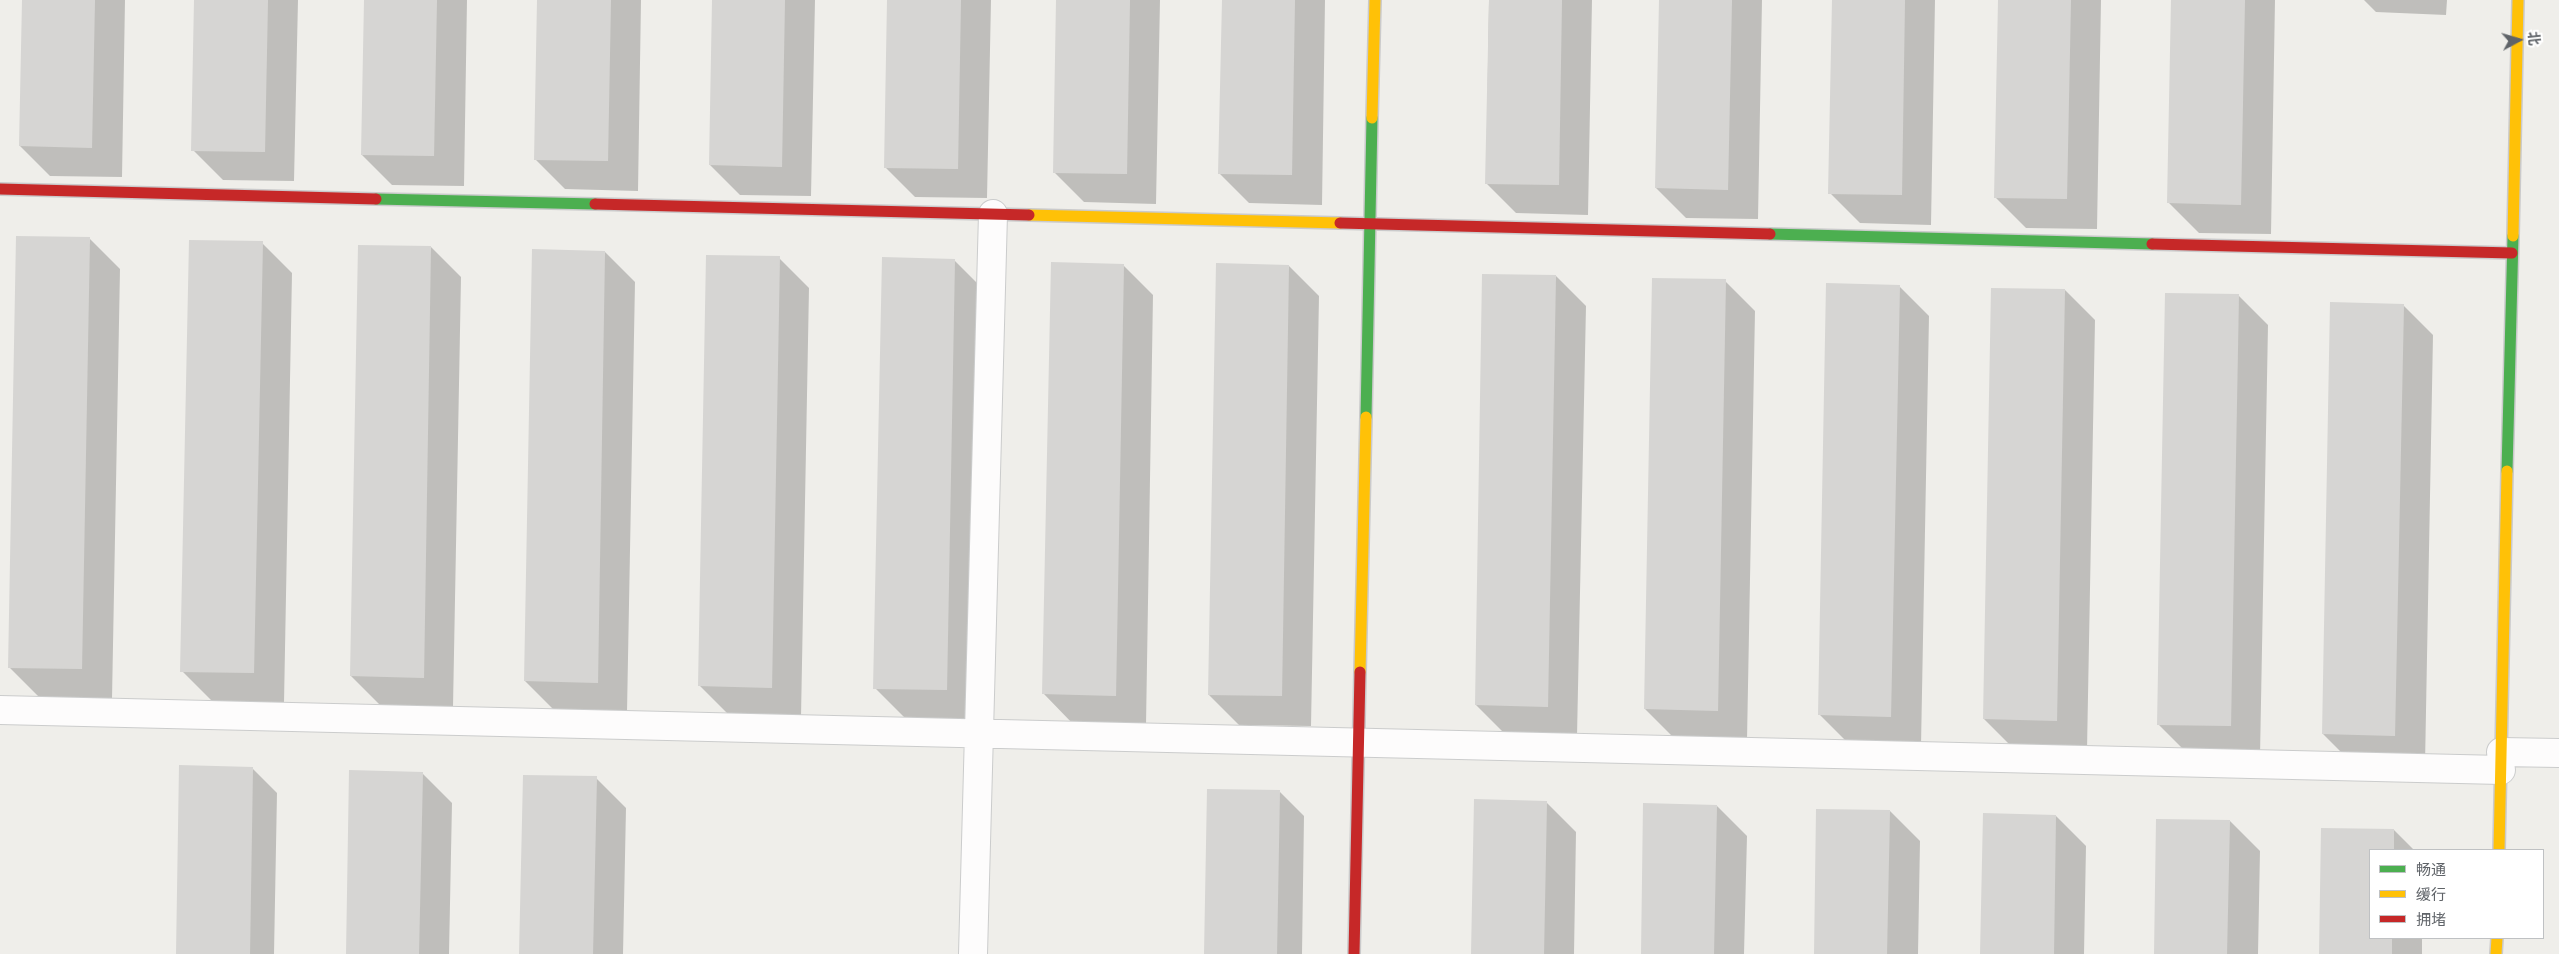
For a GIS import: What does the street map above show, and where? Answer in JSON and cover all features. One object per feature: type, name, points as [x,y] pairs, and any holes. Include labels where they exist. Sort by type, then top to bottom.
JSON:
[{"type":"street","points":[[1354,954],[1375,0]]},
{"type":"street","points":[[2499,849],[2518,0]]},
{"type":"street","points":[[0,189],[2512,253]]},
{"type":"street","points":[[974,954],[993,214]]},
{"type":"street","points":[[0,710],[1359,743],[2501,761],[2559,754]]},
{"type":"street","points":[[2496,939],[2496,954]]},
{"type":"building","points":[[22,0],[95,0],[92,148],[19,146]]},
{"type":"building","points":[[194,0],[268,0],[265,152],[191,151]]},
{"type":"building","points":[[364,0],[437,0],[434,156],[361,155]]},
{"type":"building","points":[[537,0],[611,0],[608,161],[534,160]]},
{"type":"building","points":[[712,0],[785,0],[782,167],[709,165]]},
{"type":"building","points":[[887,0],[961,0],[958,169],[884,168]]},
{"type":"building","points":[[1056,0],[1130,0],[1127,174],[1053,173]]},
{"type":"building","points":[[1222,0],[1295,0],[1292,175],[1218,174]]},
{"type":"building","points":[[1489,0],[1562,0],[1559,185],[1485,184]]},
{"type":"building","points":[[1659,0],[1732,0],[1728,190],[1655,188]]},
{"type":"building","points":[[1832,0],[1905,0],[1902,195],[1828,194]]},
{"type":"building","points":[[1998,0],[2071,0],[2067,199],[1994,198]]},
{"type":"building","points":[[2171,0],[2245,0],[2241,205],[2167,203]]},
{"type":"building","points":[[16,236],[90,237],[82,669],[8,668]]},
{"type":"building","points":[[189,240],[263,241],[254,673],[180,672]]},
{"type":"building","points":[[358,245],[431,246],[424,678],[350,676]]},
{"type":"building","points":[[532,249],[605,251],[598,683],[524,681]]},
{"type":"building","points":[[706,255],[780,256],[772,688],[698,686]]},
{"type":"building","points":[[882,257],[955,259],[947,690],[873,689]]},
{"type":"building","points":[[1051,262],[1124,264],[1116,696],[1042,694]]},
{"type":"building","points":[[1216,263],[1289,265],[1282,696],[1208,695]]},
{"type":"building","points":[[1482,274],[1556,275],[1548,707],[1475,705]]},
{"type":"building","points":[[1652,278],[1726,279],[1718,711],[1644,709]]},
{"type":"building","points":[[1826,283],[1900,285],[1891,717],[1818,715]]},
{"type":"building","points":[[1991,288],[2065,289],[2057,721],[1983,719]]},
{"type":"building","points":[[2165,293],[2239,294],[2231,726],[2157,725]]},
{"type":"building","points":[[2330,302],[2404,304],[2395,736],[2322,734]]},
{"type":"building","points":[[179,765],[253,767],[250,954],[176,954]]},
{"type":"building","points":[[349,770],[423,772],[419,954],[346,954]]},
{"type":"building","points":[[523,775],[597,776],[593,954],[519,954]]},
{"type":"building","points":[[1207,789],[1280,790],[1277,954],[1204,954]]},
{"type":"building","points":[[1474,799],[1547,801],[1544,954],[1471,954]]},
{"type":"building","points":[[1643,803],[1717,805],[1714,954],[1641,954]]},
{"type":"building","points":[[1816,809],[1890,810],[1887,954],[1814,954]]},
{"type":"building","points":[[1983,813],[2056,815],[2054,954],[1980,954]]},
{"type":"building","points":[[2156,819],[2230,820],[2227,954],[2154,954]]},
{"type":"building","points":[[2321,828],[2394,829],[2394,849],[2369,849],[2369,939],[2392,939],[2392,954],[2319,954]]},
{"type":"traffic: fast","points":[[1366,417],[1372,118]]},
{"type":"traffic: fast","points":[[376,199],[595,204]]},
{"type":"traffic: fast","points":[[1770,234],[2152,244]]},
{"type":"traffic: fast","points":[[2507,471],[2513,236]]},
{"type":"traffic: slow","points":[[1372,118],[1375,0]]},
{"type":"traffic: slow","points":[[2513,236],[2518,0]]},
{"type":"traffic: slow","points":[[1029,215],[1340,223]]},
{"type":"traffic: slow","points":[[1360,672],[1366,417]]},
{"type":"traffic: slow","points":[[2499,849],[2507,471]]},
{"type":"traffic: slow","points":[[2496,954],[2497,939]]},
{"type":"traffic: jam","points":[[0,189],[376,199]]},
{"type":"traffic: jam","points":[[595,204],[1029,215]]},
{"type":"traffic: jam","points":[[1340,223],[1770,234]]},
{"type":"traffic: jam","points":[[2152,244],[2512,253]]},
{"type":"traffic: jam","points":[[1354,954],[1360,672]]}]
